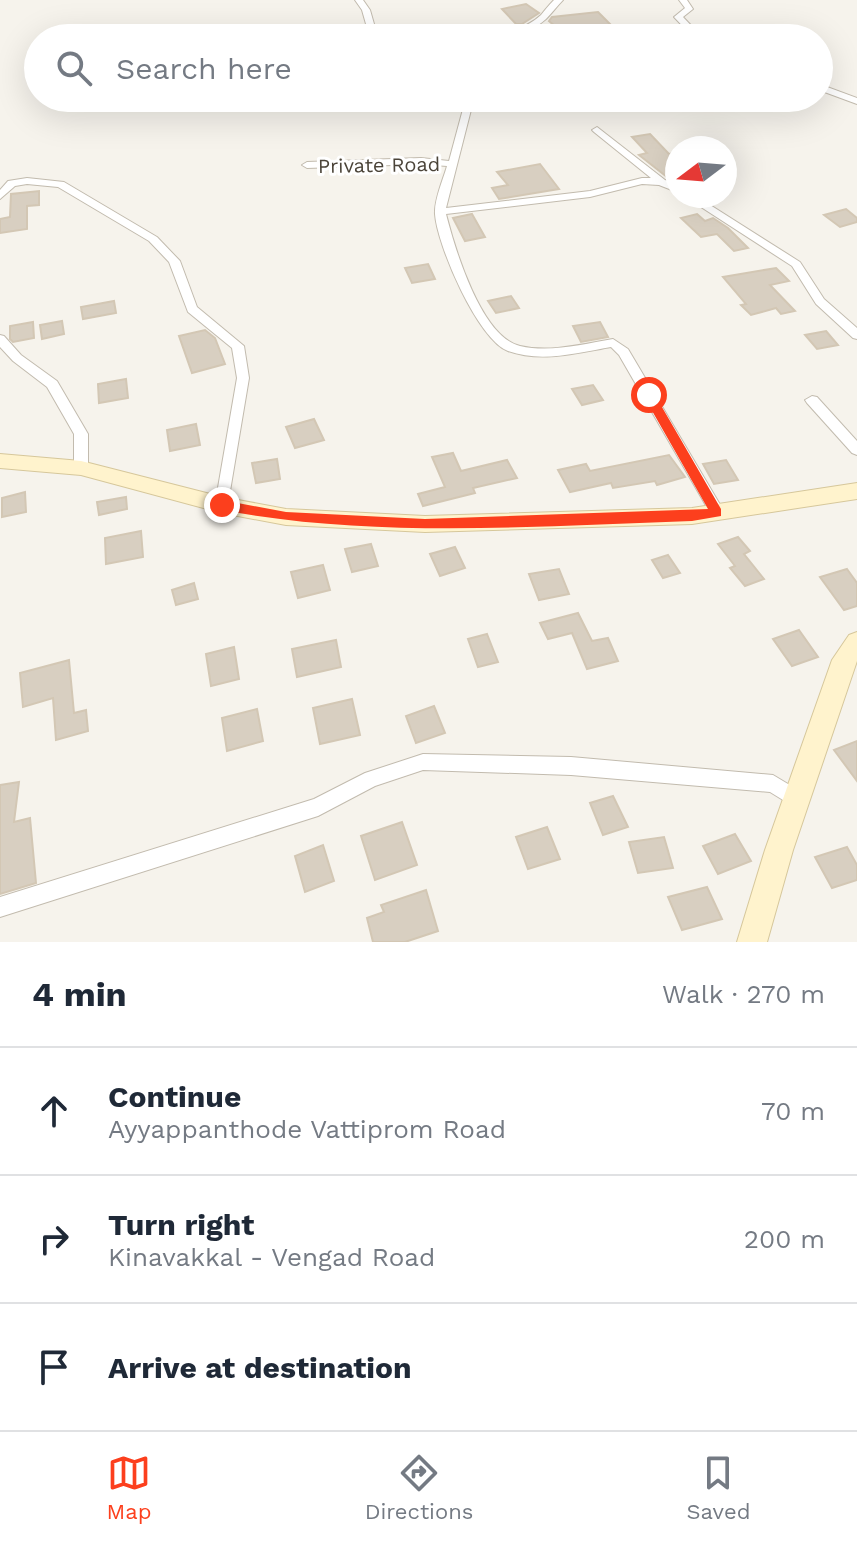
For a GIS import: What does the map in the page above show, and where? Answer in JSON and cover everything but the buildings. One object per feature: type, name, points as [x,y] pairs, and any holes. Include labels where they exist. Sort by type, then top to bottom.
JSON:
[{"type":"main road","points":[[0,461],[81,468],[222,505],[286,517],[425,524],[692,516],[857,491]]},
{"type":"main road","points":[[752,942],[796,799],[844,660],[857,642]]},
{"type":"street","points":[[369,24],[360,1],[375,0]]},
{"type":"street","points":[[533,24],[559,0]]},
{"type":"street","points":[[683,0],[689,9],[678,14],[678,17],[685,24]]},
{"type":"street","points":[[833,92],[857,101]]},
{"type":"street","points":[[466,112],[440,212],[451,250],[474,302],[499,342],[524,351],[553,352],[613,343],[624,352],[717,512]]},
{"type":"street","points":[[597,130],[665,184]]},
{"type":"street","name":"Private Road","points":[[307,165],[421,161],[452,164]]},
{"type":"street","points":[[440,212],[590,194],[642,181],[661,182]]},
{"type":"street","points":[[0,196],[12,183],[60,184],[143,233],[174,261],[192,309],[238,346],[243,378],[222,505]]},
{"type":"street","points":[[708,208],[796,264],[820,301],[857,335]]},
{"type":"street","points":[[0,339],[17,358],[52,384],[81,434],[81,468]]},
{"type":"street","points":[[812,400],[857,450]]},
{"type":"street","points":[[0,907],[318,807],[371,779],[423,762],[571,766],[773,784],[796,799]]},
{"type":"route","points":[[222,505],[286,517],[425,524],[692,516],[717,512],[649,395]]}]
